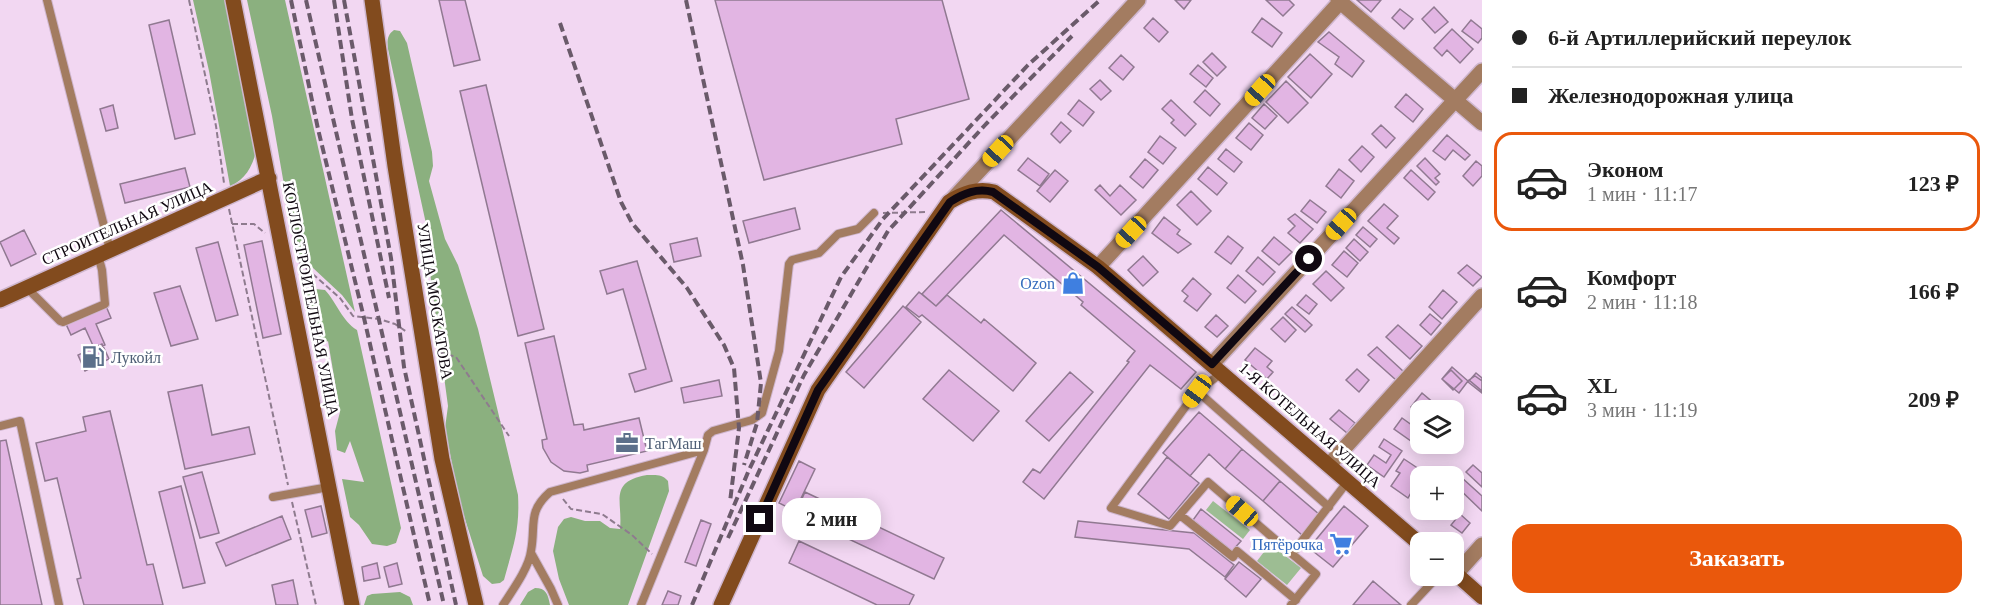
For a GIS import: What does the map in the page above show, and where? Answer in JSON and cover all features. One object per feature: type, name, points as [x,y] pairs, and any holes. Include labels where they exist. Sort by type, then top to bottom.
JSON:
[{"type":"street","name":"КОТЛОСТРОИТЕЛЬНАЯ УЛИЦА","points":[[233,0],[352,605]]},
{"type":"street","name":"УЛИЦА МОСКАТОВА","points":[[372,0],[442,459],[476,605]]},
{"type":"street","points":[[721,605],[818,390],[950,202],[1138,0]]},
{"type":"street","points":[[1098,267],[1340,1],[1482,123]]},
{"type":"street","points":[[1217,369],[1482,71]]},
{"type":"street","name":"СТРОИТЕЛЬНАЯ УЛИЦА","points":[[0,300],[269,178]]},
{"type":"street","name":"1-Я КОТЕЛЬНАЯ УЛИЦА","points":[[950,202],[973,191],[983,189],[993,192],[1098,267],[1410,535]]},
{"type":"street","points":[[1329,465],[1482,296]]},
{"type":"street","points":[[1464,564],[1482,545]]},
{"type":"street","points":[[1464,581],[1482,597]]},
{"type":"lane","points":[[27,288],[63,322],[105,304],[102,270],[104,252],[46,0]]},
{"type":"lane","points":[[641,605],[708,435],[713,431],[752,420],[762,413],[779,351],[789,264],[792,260],[819,253],[838,234],[858,229],[874,213]]},
{"type":"lane","points":[[1180,515],[1233,557],[1237,552],[1294,602],[1316,574],[1208,482],[1170,526],[1111,508],[1197,391],[1217,369]]},
{"type":"lane","points":[[1197,391],[1329,507]]},
{"type":"lane","points":[[0,426],[20,421],[59,605]]},
{"type":"lane","points":[[503,605],[531,553],[532,522],[541,500],[556,490],[704,450]]},
{"type":"lane","points":[[1292,554],[1348,482]]},
{"type":"lane","points":[[273,497],[329,487]]},
{"type":"lane","points":[[531,553],[558,605]]},
{"type":"lane","points":[[1411,605],[1429,586]]},
{"type":"path","points":[[189,0],[216,126],[226,197],[316,605]]},
{"type":"path","points":[[874,213],[934,211]]},
{"type":"path","points":[[353,316],[379,319],[394,324],[408,333]]},
{"type":"path","points":[[424,348],[456,357],[509,436]]},
{"type":"path","points":[[556,490],[571,509],[602,514],[632,535],[659,561]]},
{"type":"green space","points":[[193,0],[227,0],[256,152],[247,172],[230,186],[209,71]]},
{"type":"green space","points":[[247,0],[285,0],[355,312],[342,295],[298,254]]},
{"type":"green space","points":[[394,30],[400,31],[407,43],[432,152],[433,166],[429,181],[445,239],[458,265],[478,329],[518,495],[515,538],[504,580],[500,583],[492,584],[483,576],[459,500],[445,428],[448,406],[429,265],[428,233],[388,49],[388,38]]},
{"type":"green space","points":[[306,288],[325,290],[347,322],[357,330],[401,528],[396,543],[387,546],[372,544],[359,525],[350,517],[342,479],[364,482],[350,441],[345,453],[337,450],[335,431],[340,412],[328,341],[318,347]]},
{"type":"green space","points":[[647,475],[664,477],[668,481],[669,491],[628,605],[569,605],[559,579],[553,551],[558,527],[564,519],[571,517],[585,521],[600,521],[610,528],[620,529],[622,488],[627,482]]},
{"type":"green space","points":[[1213,501],[1250,530],[1243,539],[1206,510]]},
{"type":"green space","points":[[1270,544],[1301,568],[1287,585],[1257,561]]},
{"type":"green space","points":[[535,588],[546,592],[550,605],[520,605],[528,592]]},
{"type":"green space","points":[[400,592],[410,597],[413,605],[364,605],[367,596],[372,594]]},
{"type":"building","points":[[439,0],[465,0],[480,60],[454,66]]},
{"type":"building","points":[[715,0],[942,0],[969,99],[896,119],[902,144],[764,180]]},
{"type":"building","points":[[1175,0],[1191,0],[1184,9]]},
{"type":"building","points":[[1266,0],[1289,0],[1294,5],[1283,16]]},
{"type":"building","points":[[1357,0],[1381,0],[1371,12]]},
{"type":"building","points":[[1434,7],[1448,22],[1435,33],[1422,19]]},
{"type":"building","points":[[1400,9],[1413,19],[1404,29],[1392,18]]},
{"type":"building","points":[[1153,18],[1168,32],[1159,42],[1144,28]]},
{"type":"building","points":[[1262,18],[1282,33],[1272,47],[1252,32]]},
{"type":"building","points":[[169,20],[195,134],[175,139],[149,25]]},
{"type":"building","points":[[1471,20],[1482,29],[1482,38],[1478,43],[1462,31]]},
{"type":"building","points":[[1452,29],[1473,49],[1460,63],[1447,50],[1442,56],[1434,48]]},
{"type":"building","points":[[1329,32],[1364,61],[1352,77],[1335,64],[1339,57],[1318,42]]},
{"type":"building","points":[[1212,53],[1226,67],[1217,76],[1203,62]]},
{"type":"building","points":[[1310,54],[1332,74],[1311,98],[1288,77]]},
{"type":"building","points":[[1121,55],[1134,67],[1123,80],[1109,68]]},
{"type":"building","points":[[1198,65],[1213,78],[1206,87],[1190,74]]},
{"type":"building","points":[[1100,80],[1111,91],[1101,100],[1090,89]]},
{"type":"building","points":[[1286,81],[1308,103],[1288,123],[1266,102]]},
{"type":"building","points":[[486,85],[544,329],[518,336],[460,91]]},
{"type":"building","points":[[1205,90],[1220,104],[1210,116],[1194,102]]},
{"type":"building","points":[[1406,94],[1423,109],[1413,122],[1395,107]]},
{"type":"building","points":[[1079,100],[1094,112],[1083,126],[1068,114]]},
{"type":"building","points":[[1171,100],[1196,124],[1185,136],[1171,123],[1174,120],[1162,109]]},
{"type":"building","points":[[1264,104],[1277,116],[1265,129],[1252,118]]},
{"type":"building","points":[[113,105],[118,128],[106,131],[100,109]]},
{"type":"building","points":[[1061,122],[1071,131],[1060,143],[1051,134]]},
{"type":"building","points":[[1249,123],[1263,135],[1251,150],[1236,138]]},
{"type":"building","points":[[1381,125],[1395,138],[1386,148],[1372,134]]},
{"type":"building","points":[[1447,135],[1470,155],[1465,160],[1453,150],[1445,160],[1433,151]]},
{"type":"building","points":[[1160,136],[1176,148],[1163,164],[1148,152]]},
{"type":"building","points":[[1362,146],[1374,157],[1361,172],[1349,160]]},
{"type":"building","points":[[1226,149],[1242,162],[1234,172],[1218,159]]},
{"type":"building","points":[[1028,158],[1049,174],[1040,186],[1018,170]]},
{"type":"building","points":[[1425,158],[1440,174],[1435,178],[1439,182],[1436,185],[1417,166]]},
{"type":"building","points":[[1145,159],[1158,170],[1143,188],[1130,177]]},
{"type":"building","points":[[1476,161],[1482,166],[1482,176],[1473,186],[1463,176]]},
{"type":"building","points":[[1208,167],[1227,183],[1217,195],[1198,179]]},
{"type":"building","points":[[185,168],[190,187],[125,203],[120,184]]},
{"type":"building","points":[[1339,169],[1354,181],[1341,198],[1326,186]]},
{"type":"building","points":[[1055,170],[1068,181],[1050,202],[1037,191]]},
{"type":"building","points":[[1411,170],[1435,192],[1428,200],[1404,178]]},
{"type":"building","points":[[1100,185],[1110,196],[1120,185],[1136,200],[1121,215],[1095,190]]},
{"type":"building","points":[[1191,191],[1211,211],[1197,225],[1177,205]]},
{"type":"building","points":[[1310,200],[1326,212],[1317,223],[1301,211]]},
{"type":"building","points":[[1384,204],[1398,216],[1387,228],[1399,238],[1394,244],[1368,221]]},
{"type":"building","points":[[795,208],[800,229],[749,243],[743,221]]},
{"type":"building","points":[[1001,210],[1196,372],[1181,389],[1150,365],[1044,499],[1023,482],[1033,469],[1040,473],[1129,362],[1127,361],[1135,351],[1081,305],[1083,302],[1004,235],[936,306],[922,294]]},
{"type":"building","points":[[1295,214],[1313,229],[1300,243],[1288,233],[1295,226],[1288,219]]},
{"type":"building","points":[[1164,217],[1180,230],[1177,234],[1191,244],[1178,253],[1152,233]]},
{"type":"building","points":[[1363,227],[1377,239],[1370,247],[1356,235]]},
{"type":"building","points":[[24,230],[36,254],[11,266],[0,242]]},
{"type":"building","points":[[1228,236],[1243,248],[1231,264],[1215,252]]},
{"type":"building","points":[[1274,237],[1292,252],[1279,265],[1262,251]]},
{"type":"building","points":[[697,238],[701,256],[674,262],[670,244]]},
{"type":"building","points":[[1354,239],[1368,252],[1360,261],[1346,248]]},
{"type":"building","points":[[262,241],[281,334],[263,338],[244,245]]},
{"type":"building","points":[[218,242],[238,315],[216,321],[196,248]]},
{"type":"building","points":[[1344,251],[1358,263],[1347,277],[1332,265]]},
{"type":"building","points":[[1143,256],[1158,272],[1143,286],[1128,270]]},
{"type":"building","points":[[1258,257],[1275,272],[1263,285],[1246,271]]},
{"type":"building","points":[[637,261],[672,381],[635,392],[629,374],[646,369],[623,289],[607,294],[600,271]]},
{"type":"building","points":[[1467,265],[1482,277],[1473,286],[1458,273]]},
{"type":"building","points":[[1326,271],[1344,288],[1331,301],[1313,284]]},
{"type":"building","points":[[1238,275],[1256,291],[1245,303],[1227,288]]},
{"type":"building","points":[[1193,278],[1211,294],[1197,311],[1184,301],[1188,296],[1182,291]]},
{"type":"building","points":[[180,286],[198,339],[171,346],[154,293]]},
{"type":"building","points":[[1443,290],[1457,302],[1442,319],[1429,307]]},
{"type":"building","points":[[919,292],[936,306],[947,295],[981,323],[984,319],[1036,363],[1013,391],[922,315],[919,317],[906,307]]},
{"type":"building","points":[[1306,295],[1317,304],[1309,314],[1297,305]]},
{"type":"building","points":[[106,306],[111,318],[96,324],[105,345],[95,350],[85,328],[71,335],[66,324]]},
{"type":"building","points":[[903,306],[921,322],[864,388],[846,372]]},
{"type":"building","points":[[1292,307],[1312,325],[1305,332],[1285,314]]},
{"type":"building","points":[[1430,314],[1441,323],[1431,335],[1420,325]]},
{"type":"building","points":[[1216,315],[1228,326],[1217,337],[1205,327]]},
{"type":"building","points":[[1283,317],[1296,330],[1285,342],[1271,329]]},
{"type":"building","points":[[1398,325],[1422,346],[1410,359],[1386,337]]},
{"type":"building","points":[[554,336],[574,425],[583,424],[584,430],[639,418],[647,451],[587,465],[588,471],[580,473],[564,471],[551,462],[543,448],[542,440],[547,439],[525,343]]},
{"type":"building","name":"Лукойл","points":[[102,344],[109,359],[85,371],[78,355]]},
{"type":"building","points":[[1377,347],[1404,372],[1396,380],[1368,355]]},
{"type":"building","points":[[1255,348],[1272,361],[1267,367],[1273,372],[1267,379],[1245,360]]},
{"type":"building","points":[[1452,367],[1468,381],[1459,393],[1442,379]]},
{"type":"building","points":[[1357,369],[1369,380],[1359,392],[1346,380]]},
{"type":"building","points":[[949,370],[999,411],[973,441],[923,399]]},
{"type":"building","points":[[1451,370],[1462,381],[1453,390],[1442,379]]},
{"type":"building","points":[[1070,372],[1093,392],[1049,441],[1026,421]]},
{"type":"building","points":[[1476,373],[1482,378],[1482,393],[1468,382]]},
{"type":"building","points":[[1475,376],[1482,381],[1482,391],[1469,380]]},
{"type":"building","points":[[719,380],[722,396],[684,403],[681,388]]},
{"type":"building","points":[[202,385],[212,435],[249,427],[255,454],[185,469],[168,392]]},
{"type":"building","points":[[1422,393],[1430,400],[1416,400]]},
{"type":"building","points":[[1339,410],[1355,423],[1347,433],[1330,419]]},
{"type":"building","points":[[110,411],[147,565],[153,564],[163,605],[84,605],[77,579],[81,578],[57,478],[45,481],[36,443],[86,431],[83,417]]},
{"type":"building","points":[[1199,412],[1242,449],[1225,469],[1209,454],[1190,476],[1163,453]]},
{"type":"building","points":[[1402,418],[1410,424],[1410,440],[1394,429]]},
{"type":"building","points":[[1384,439],[1402,451],[1384,477],[1367,465],[1374,455],[1386,463],[1391,455],[1379,447]]},
{"type":"building","points":[[6,440],[42,605],[0,605],[0,441]]},
{"type":"building","points":[[1242,449],[1280,481],[1263,501],[1225,469]]},
{"type":"building","points":[[1167,457],[1199,483],[1169,519],[1138,494]]},
{"type":"building","points":[[1404,459],[1414,466],[1410,466],[1408,498],[1391,486],[1400,473],[1396,471]]},
{"type":"building","points":[[799,461],[815,469],[795,511],[779,503]]},
{"type":"building","points":[[1473,465],[1482,473],[1482,487],[1466,472]]},
{"type":"building","points":[[202,472],[219,533],[200,538],[183,477]]},
{"type":"building","points":[[1464,480],[1482,496],[1482,511],[1464,494]]},
{"type":"building","points":[[1280,481],[1320,515],[1302,535],[1263,501]]},
{"type":"building","points":[[181,486],[205,583],[183,588],[159,492]]},
{"type":"building","points":[[805,492],[944,558],[934,579],[795,514]]},
{"type":"building","points":[[321,506],[327,533],[312,537],[305,510]]},
{"type":"building","points":[[1344,506],[1368,526],[1333,567],[1309,548]]},
{"type":"building","points":[[1201,509],[1241,541],[1232,551],[1193,520]]},
{"type":"building","points":[[282,516],[291,539],[226,566],[216,543]]},
{"type":"building","points":[[1464,518],[1470,523],[1463,532],[1451,525],[1455,520],[1464,520]]},
{"type":"building","points":[[701,520],[711,524],[696,566],[685,562]]},
{"type":"building","points":[[1078,521],[1194,533],[1234,565],[1225,577],[1189,549],[1075,537]]},
{"type":"building","points":[[799,541],[914,595],[909,605],[877,605],[789,563]]},
{"type":"building","points":[[1239,562],[1261,579],[1246,597],[1225,579]]},
{"type":"building","points":[[377,563],[380,578],[364,581],[362,567]]},
{"type":"building","points":[[397,563],[402,584],[389,587],[384,567]]},
{"type":"building","points":[[293,580],[298,605],[276,605],[272,585]]},
{"type":"building","points":[[1373,581],[1401,605],[1353,605]]},
{"type":"building","points":[[668,591],[681,596],[678,605],[662,605]]},
{"type":"railway","points":[[291,0],[318,129],[430,605]]},
{"type":"railway","points":[[306,0],[444,605]]},
{"type":"railway","points":[[334,0],[352,119],[389,298]]},
{"type":"railway","points":[[344,0],[391,258],[404,367],[456,605]]},
{"type":"railway","points":[[686,0],[743,265],[761,383],[757,423],[744,465]]},
{"type":"railway","points":[[692,605],[749,470],[841,277],[883,219],[1028,65],[1100,0]]},
{"type":"railway","points":[[560,23],[621,202],[632,223],[687,288],[724,345],[734,368],[739,428],[730,502]]},
{"type":"railway","points":[[728,538],[804,375],[888,231],[986,124],[1072,36]]},
{"type":"place","name":"Ozon","points":[[1073,283]]},
{"type":"place","name":"Лукойл","points":[[93,357]]},
{"type":"place","name":"ТагМаш","points":[[627,443]]},
{"type":"place","name":"Пятёрочка","points":[[1341,544]]},
{"type":"route","points":[[760,519],[818,390],[950,202],[961,195],[983,189],[993,192],[1098,267],[1212,364],[1309,259]]}]
